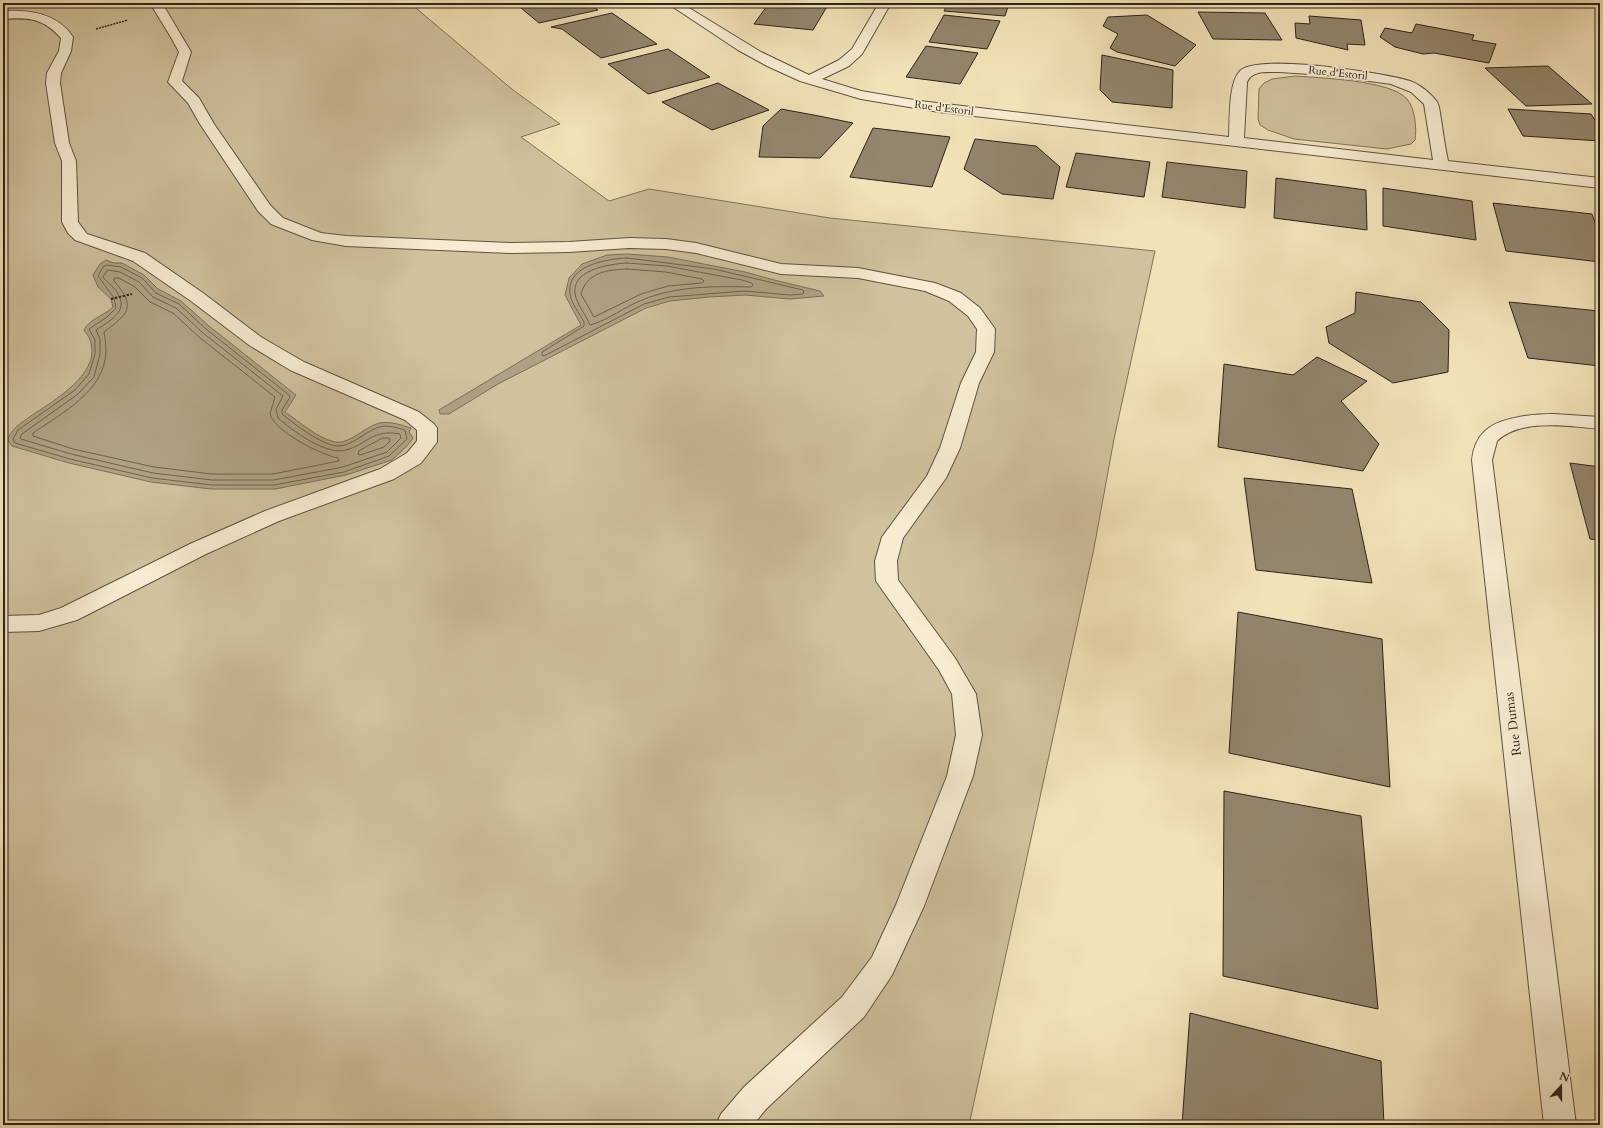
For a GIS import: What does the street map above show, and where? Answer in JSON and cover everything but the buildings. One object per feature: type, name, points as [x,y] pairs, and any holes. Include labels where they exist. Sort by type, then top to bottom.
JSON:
[{"type":"street","name":"Rue d'Estoril","points":[[673,3],[760,57],[786,70],[810,80],[844,91],[907,104],[1600,183]]},
{"type":"street","points":[[810,80],[844,63],[854,54],[862,45],[885,3]]},
{"type":"street","points":[[158,7],[181,41],[185,52],[175,82],[194,101],[207,124],[264,208],[277,221],[296,229],[318,237],[346,241],[422,245],[511,248],[569,247],[629,243],[666,244],[696,248],[781,268],[858,272],[929,288],[955,297],[974,312],[986,329],[985,352],[970,383],[950,448],[936,478],[893,538],[886,561],[888,581],[947,664],[964,694],[969,735],[960,776],[910,906],[882,966],[852,1007],[755,1098],[732,1125]]},
{"type":"street","points":[[3,15],[17,14],[32,16],[51,22],[67,37],[65,51],[54,73],[53,83],[62,143],[68,161],[70,222],[74,230],[82,237],[139,256],[197,297],[255,341],[297,366],[412,416],[428,428],[427,442],[414,458],[387,474],[272,516],[198,550],[69,614],[39,623],[3,624]]},
{"type":"street","name":"Rue d'Estoril","points":[[1236,142],[1240,82],[1243,75],[1249,71],[1271,67],[1285,67],[1366,76],[1403,83],[1425,96],[1431,104],[1441,165]]},
{"type":"street","name":"Rue Dumas","points":[[1560,1125],[1482,460],[1485,447],[1490,436],[1502,429],[1520,423],[1539,420],[1556,420],[1600,424]]},
{"type":"path","points":[[67,37],[158,7]]},
{"type":"shaded area","points":[[3,3],[410,3],[513,90],[560,124],[521,137],[609,201],[649,189],[830,218],[1155,251],[1114,439],[1094,548],[969,1125],[3,1125]]},
{"type":"shaded area","points":[[1295,76],[1354,81],[1386,88],[1399,93],[1410,103],[1414,113],[1416,130],[1415,140],[1411,144],[1387,149],[1294,139],[1268,130],[1260,125],[1258,119],[1259,89],[1264,83],[1272,79]]},
{"type":"water","points":[[627,254],[668,257],[745,272],[820,291],[824,296],[790,299],[745,295],[709,297],[670,301],[646,308],[498,384],[449,414],[440,414],[439,410],[581,325],[565,295],[569,278],[582,264],[607,255]]},
{"type":"water","points":[[106,260],[114,263],[122,263],[144,275],[158,289],[181,301],[209,326],[296,395],[285,412],[315,433],[328,440],[340,442],[352,438],[369,427],[380,423],[388,423],[411,428],[409,432],[413,438],[392,460],[346,475],[275,489],[211,489],[151,482],[69,463],[12,446],[7,439],[16,427],[67,391],[88,367],[92,354],[90,340],[84,330],[89,323],[113,307],[111,299],[98,287],[93,275],[100,264]]}]
